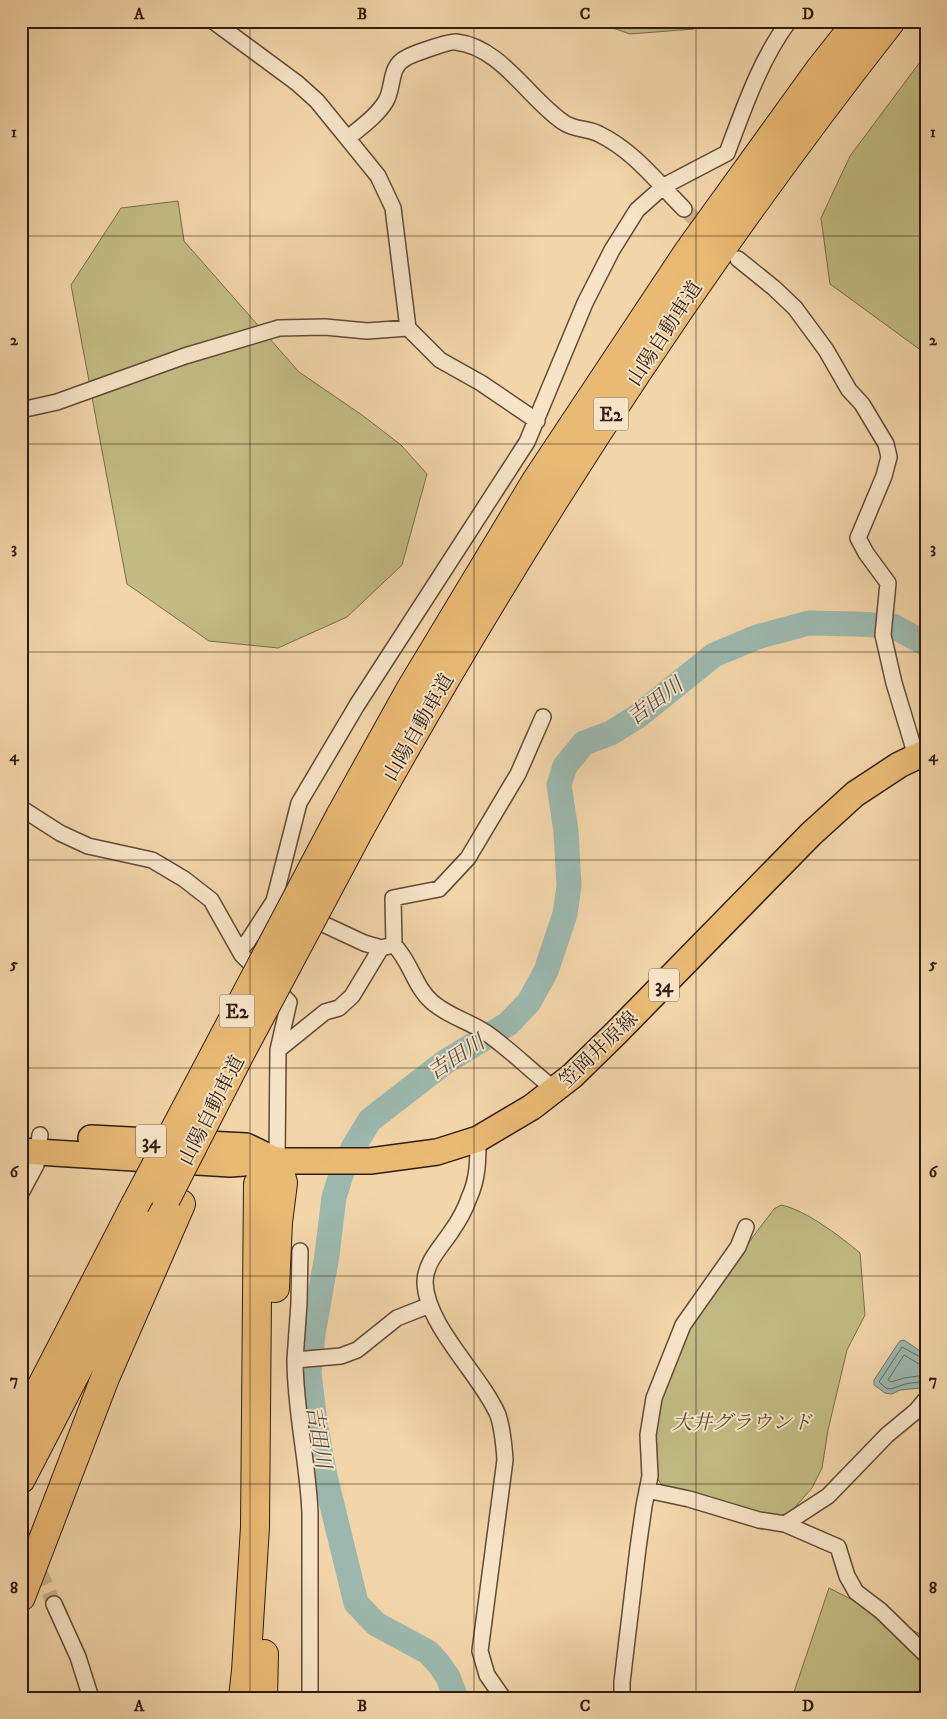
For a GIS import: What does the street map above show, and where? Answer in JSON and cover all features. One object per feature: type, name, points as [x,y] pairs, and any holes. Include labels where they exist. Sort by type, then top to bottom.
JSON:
[{"type":"highway","name":"山陽自動車道","points":[[173,1202],[287,966],[410,690],[541,472],[688,252],[820,70],[858,21]]},
{"type":"highway","name":"山陽自動車道","points":[[21,1426],[135,1205],[350,821],[416,727],[552,504],[708,267],[840,85],[891,21]]},
{"type":"highway","points":[[242,1698],[246,1671],[255,1527],[258,1184],[277,1161]]},
{"type":"highway","points":[[263,1698],[273,1349],[278,1222],[283,1182],[277,1161]]},
{"type":"highway","points":[[21,1479],[173,1202]]},
{"type":"highway","points":[[21,1597],[173,1202]]},
{"type":"main road","name":"笠岡井原線","points":[[30,1143],[246,1146],[277,1161],[331,1160],[370,1162],[437,1152],[478,1139],[512,1120],[553,1092],[600,1050],[811,834],[856,794],[900,765],[921,754]]},
{"type":"street","points":[[213,21],[317,100],[378,176],[393,208],[408,328],[440,360],[481,383],[536,421]]},
{"type":"street","points":[[240,950],[274,901],[299,803],[357,705],[528,442],[585,303],[612,250],[637,210],[664,186],[727,153],[748,98],[776,40],[789,21]]},
{"type":"street","points":[[348,138],[377,114],[386,101],[397,64],[404,58],[454,41],[480,48],[510,71],[548,112],[568,126],[598,133],[624,150],[651,172],[684,209]]},
{"type":"street","points":[[738,259],[774,288],[794,308],[826,350],[849,390],[862,404],[886,444],[889,457],[884,476],[858,538],[866,553],[888,583],[883,635],[894,683],[921,754]]},
{"type":"street","points":[[21,410],[57,402],[186,356],[279,328],[325,327],[367,331],[408,328]]},
{"type":"street","points":[[278,1050],[325,1012],[339,1008],[352,996],[388,947],[392,898],[439,888],[468,858],[518,774],[543,717]]},
{"type":"street","points":[[21,808],[60,833],[88,846],[152,860],[184,879],[211,900],[242,955],[289,1002],[278,1050],[277,1161]]},
{"type":"street","points":[[274,901],[364,943],[388,947],[408,962],[421,991],[431,1002],[450,1016],[485,1032],[548,1084],[553,1092]]},
{"type":"street","points":[[478,1139],[478,1175],[469,1199],[426,1273],[425,1282],[430,1305],[489,1400],[504,1434],[505,1460],[480,1651],[487,1674],[503,1698]]},
{"type":"street","points":[[21,1193],[36,1165],[30,1143]]},
{"type":"street","points":[[622,1698],[622,1682],[638,1548],[650,1476],[648,1435],[654,1398],[683,1325],[738,1247],[746,1228]]},
{"type":"street","points":[[300,1251],[295,1382],[309,1485],[310,1698]]},
{"type":"street","points":[[297,1359],[341,1356],[357,1350],[397,1318],[430,1305]]},
{"type":"street","points":[[785,1524],[828,1496],[887,1435],[916,1411],[926,1399]]},
{"type":"street","points":[[647,1490],[689,1499],[744,1516],[785,1524],[838,1548],[846,1576],[856,1592],[881,1611],[926,1655]]},
{"type":"street","points":[[54,1604],[78,1657],[91,1698]]},
{"type":"green space","points":[[593,21],[705,21],[694,29],[630,34]]},
{"type":"green space","points":[[926,54],[926,354],[830,284],[821,218],[850,156]]},
{"type":"green space","points":[[178,201],[184,241],[299,372],[362,415],[401,445],[427,474],[402,565],[347,617],[278,648],[209,641],[127,584],[71,285],[121,208]]},
{"type":"green space","name":"大井グラウンド","points":[[781,1205],[812,1218],[860,1253],[865,1315],[847,1350],[828,1430],[822,1468],[812,1488],[789,1514],[781,1518],[666,1492],[654,1473],[655,1411],[682,1338],[746,1246],[774,1209]]},
{"type":"green space","points":[[829,1588],[926,1637],[926,1698],[792,1698]]},
{"type":"water","points":[[904,1340],[926,1355],[926,1385],[921,1388],[900,1390],[892,1394],[885,1393],[874,1385],[874,1380],[900,1341]]},
{"type":"waterway","name":"吉田川","points":[[456,1698],[448,1677],[428,1652],[376,1624],[356,1603],[325,1476],[315,1423],[309,1373],[313,1334],[327,1255],[334,1197],[342,1172],[354,1146],[370,1120],[445,1062],[508,1024],[529,1002],[546,971],[565,914],[569,886],[566,831],[559,785],[565,766],[584,743],[611,733],[638,716],[714,655],[757,637],[809,623],[856,624],[893,626],[926,644]]},
{"type":"tunnel","points":[[684,209],[710,233]]},
{"type":"tunnel","points":[[21,1529],[54,1604]]}]
